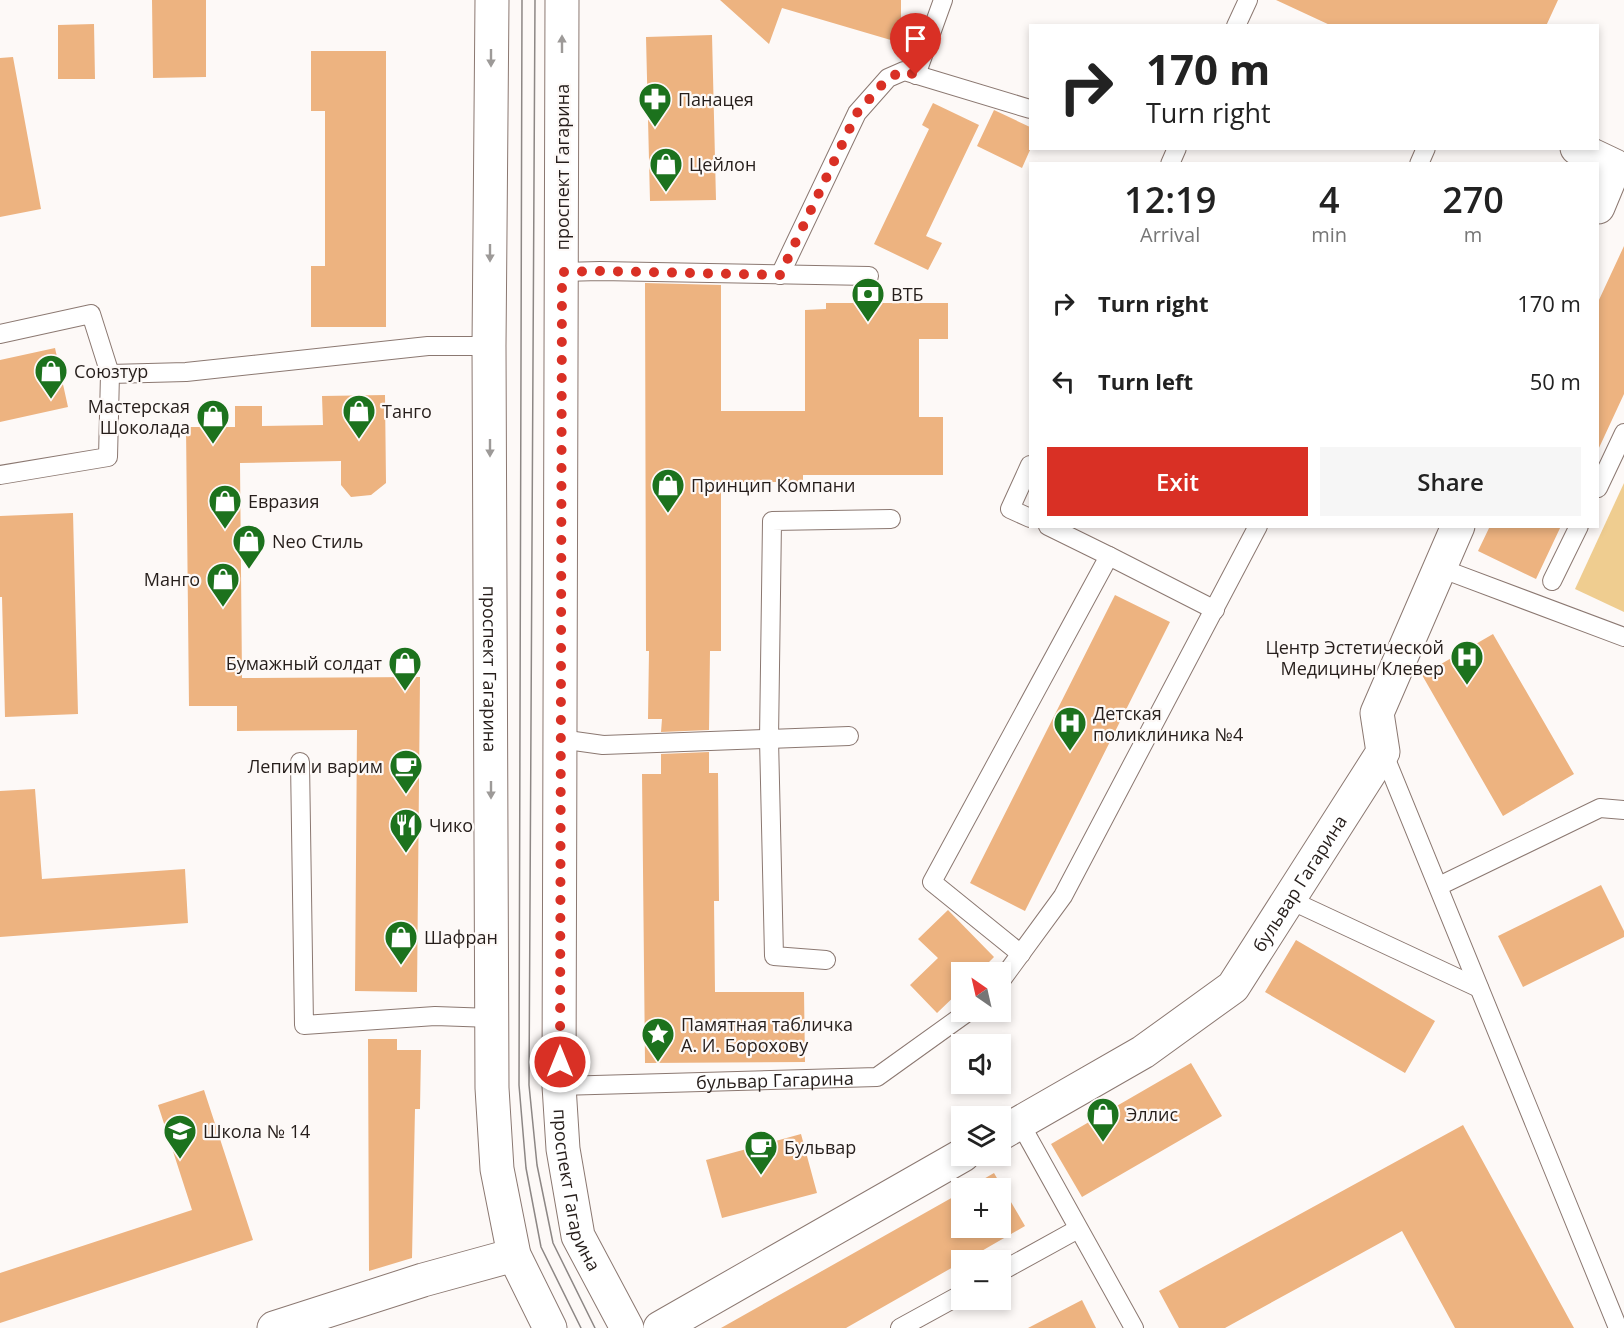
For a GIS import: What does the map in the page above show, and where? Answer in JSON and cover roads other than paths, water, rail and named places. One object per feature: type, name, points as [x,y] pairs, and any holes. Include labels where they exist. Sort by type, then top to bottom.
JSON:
[{"type":"main road","name":"проспект Гагарина","points":[[492,0],[489,346],[492,1088],[497,1169],[514,1255],[550,1328]]},
{"type":"main road","name":"проспект Гагарина","points":[[562,0],[559,1086],[563,1149],[578,1236],[627,1328]]},
{"type":"main road","points":[[1581,150],[1620,168],[1599,205]]},
{"type":"main road","points":[[1383,752],[1377,713],[1457,528]]},
{"type":"main road","name":"бульвар Гагарина","points":[[1011,1127],[1143,1052],[1233,987],[1383,752]]},
{"type":"main road","points":[[660,1328],[951,1162]]},
{"type":"main road","points":[[274,1328],[423,1280],[514,1255]]},
{"type":"lane","points":[[916,75],[943,0]]},
{"type":"lane","points":[[1237,24],[1248,0]]},
{"type":"lane","points":[[780,275],[857,113],[888,78],[904,71],[1029,109]]},
{"type":"lane","points":[[562,272],[868,276]]},
{"type":"lane","points":[[0,334],[92,314],[110,374],[108,457],[0,475]]},
{"type":"lane","points":[[110,374],[186,372],[428,345],[489,346]]},
{"type":"lane","points":[[1599,486],[1624,433]]},
{"type":"lane","points":[[1029,467],[1010,509],[1029,518]]},
{"type":"lane","points":[[826,960],[774,956],[769,739],[772,521],[891,519]]},
{"type":"lane","points":[[1052,528],[1215,610]]},
{"type":"lane","points":[[1011,967],[1063,896],[1257,528]]},
{"type":"lane","points":[[1552,581],[1578,528]]},
{"type":"lane","points":[[1021,954],[932,882],[1109,555]]},
{"type":"lane","points":[[1440,568],[1624,637]]},
{"type":"lane","points":[[560,738],[603,745],[849,736]]},
{"type":"lane","points":[[1383,752],[1618,1328]]},
{"type":"lane","points":[[300,762],[304,1025],[435,1016],[492,1018]]},
{"type":"lane","points":[[1439,886],[1600,808],[1624,810]]},
{"type":"lane","points":[[1288,899],[1479,988]]},
{"type":"lane","name":"бульвар Гагарина","points":[[559,1086],[877,1077],[954,1022]]},
{"type":"lane","points":[[1011,1129],[1078,1229],[1134,1328]]},
{"type":"lane","points":[[1011,1266],[1078,1229]]},
{"type":"lane","points":[[900,1328],[951,1300]]},
{"type":"tram line","points":[[522,0],[519,1085],[526,1168],[541,1247],[581,1328]]},
{"type":"tram line","points":[[535,0],[529,1085],[537,1165],[553,1243],[595,1328]]},
{"type":"place","name":"Панацея","points":[[655,128]]},
{"type":"place","name":"Цейлон","points":[[666,193]]},
{"type":"place","name":"ВТБ","points":[[868,323]]},
{"type":"place","name":"Союзтур","points":[[51,400]]},
{"type":"place","name":"Танго","points":[[359,440]]},
{"type":"place","name":"Мастерская Шоколада","points":[[213,445]]},
{"type":"place","name":"Принцип Компани","points":[[668,514]]},
{"type":"place","name":"Евразия","points":[[225,530]]},
{"type":"place","name":"Neo Стиль","points":[[249,570]]},
{"type":"place","name":"Манго","points":[[223,608]]},
{"type":"place","name":"Центр Эстетической Медицины Клевер","points":[[1467,686]]},
{"type":"place","name":"Бумажный солдат","points":[[405,692]]},
{"type":"place","name":"Детская поликлиника №4","points":[[1070,752]]},
{"type":"place","name":"Лепим и варим","points":[[406,795]]},
{"type":"place","name":"Чико","points":[[406,854]]},
{"type":"place","name":"Шафран","points":[[401,966]]},
{"type":"place","name":"Памятная табличка А. И. Борохову","points":[[658,1063]]},
{"type":"place","name":"Эллис","points":[[1103,1143]]},
{"type":"place","name":"Школа № 14","points":[[180,1160]]},
{"type":"place","name":"Бульвар","points":[[761,1176]]}]
